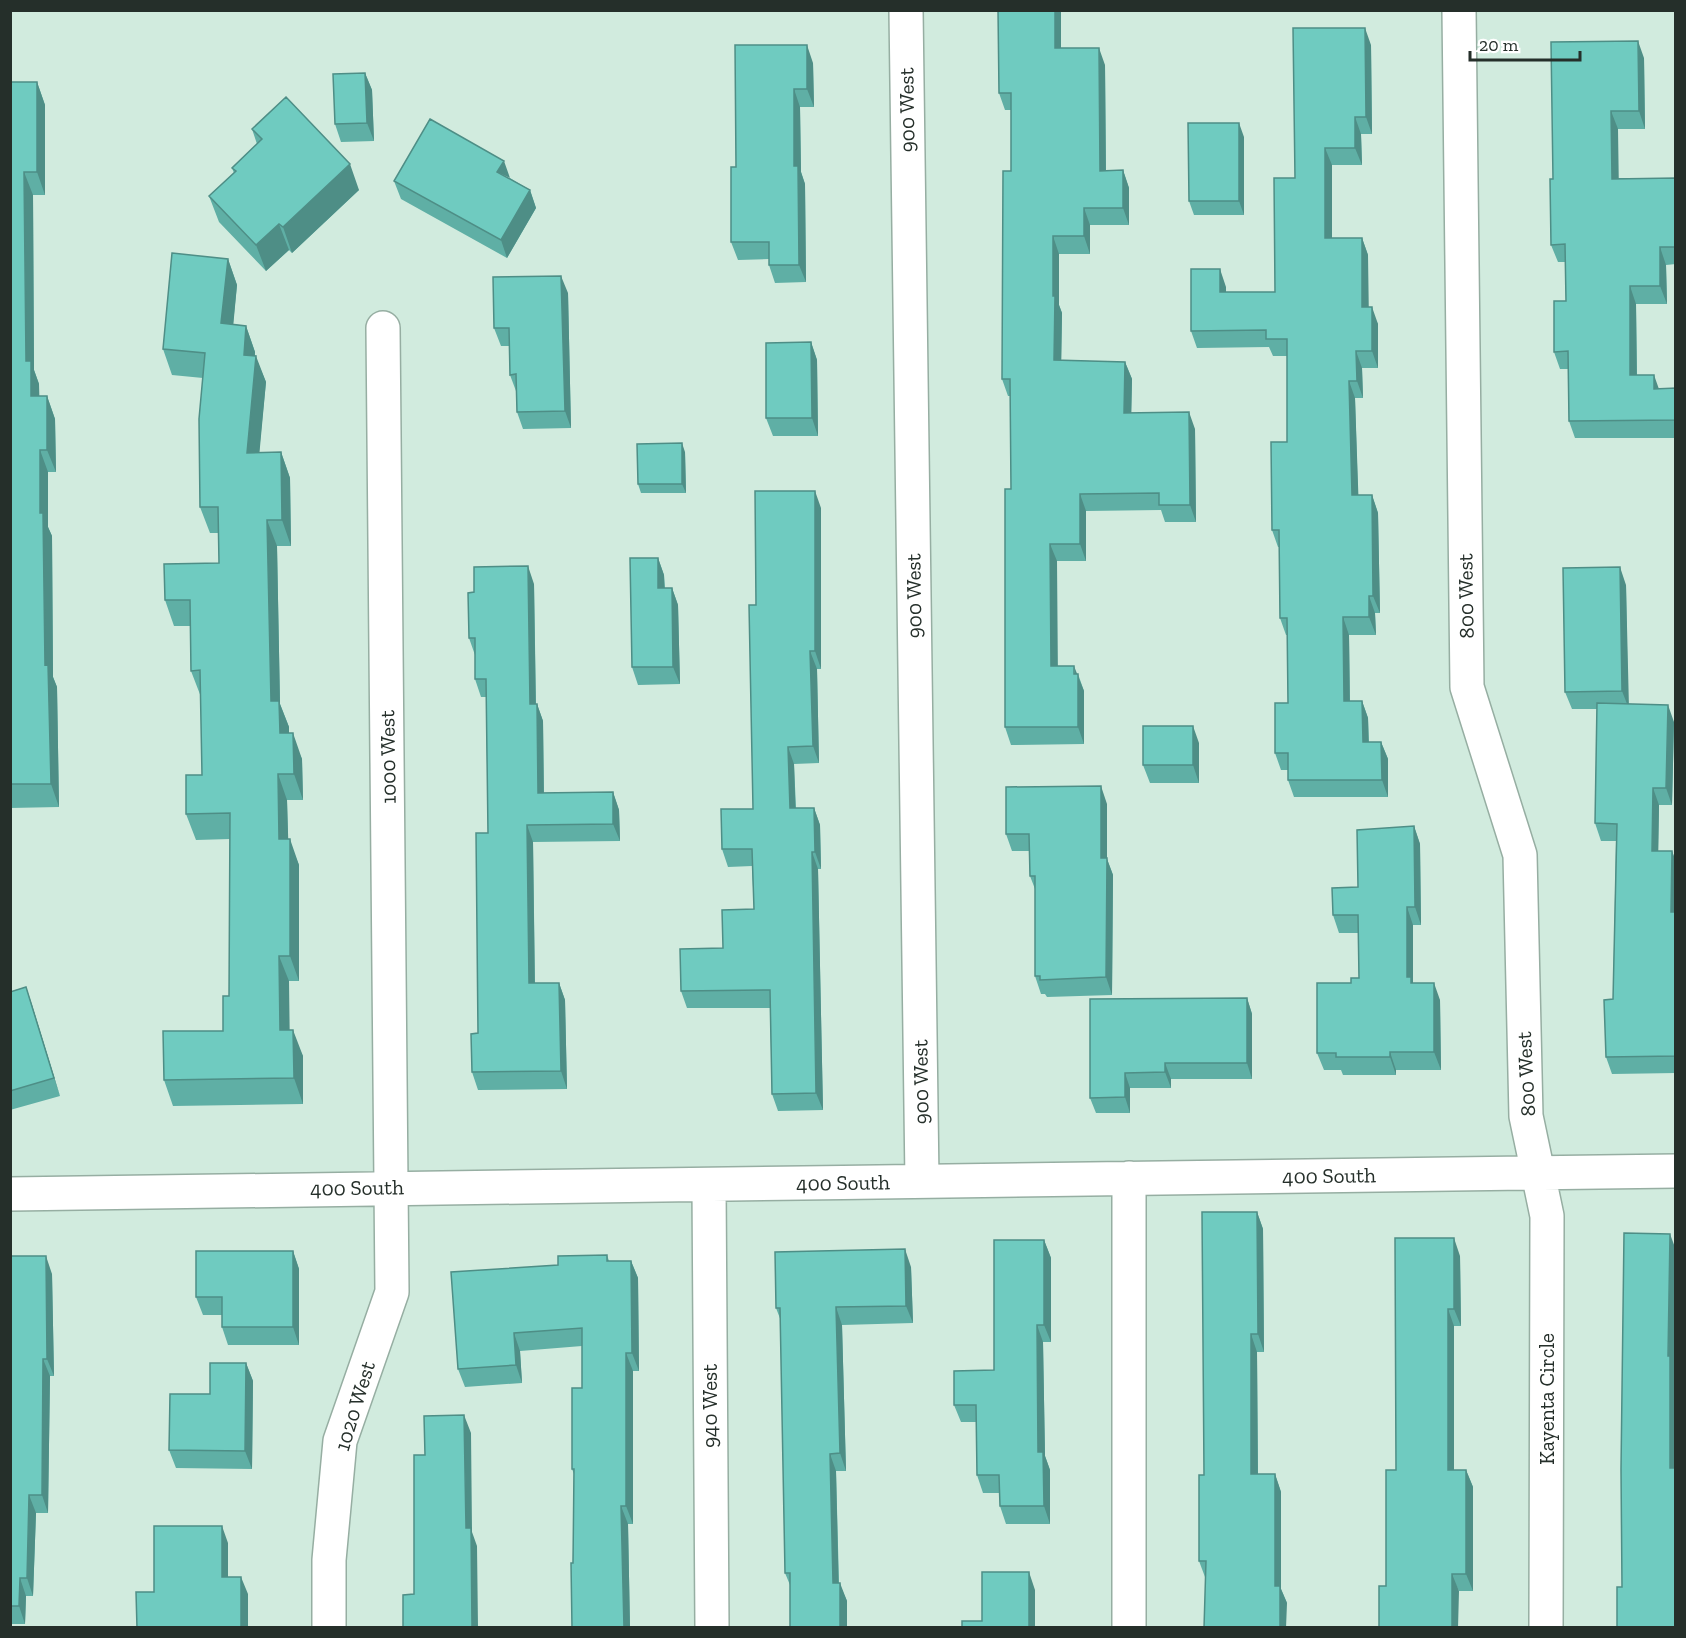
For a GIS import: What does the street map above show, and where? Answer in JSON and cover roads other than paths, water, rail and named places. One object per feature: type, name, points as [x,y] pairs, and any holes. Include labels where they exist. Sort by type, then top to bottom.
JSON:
[{"type":"street","name":"900 West","points":[[906,10],[922,1181]]},
{"type":"street","name":"800 West","points":[[1459,10],[1467,687],[1520,855],[1526,1116],[1539,1172]]},
{"type":"street","name":"1000 West","points":[[383,328],[393,1187]]},
{"type":"street","name":"400 South","points":[[10,1194],[1676,1171]]},
{"type":"street","name":"Kayenta Circle","points":[[1539,1172],[1547,1216],[1546,1628]]},
{"type":"street","points":[[1129,1178],[1129,1628]]},
{"type":"street","name":"940 West","points":[[709,1185],[712,1628]]},
{"type":"street","name":"1020 West","points":[[329,1628],[329,1560],[340,1441],[392,1292],[393,1187]]}]
